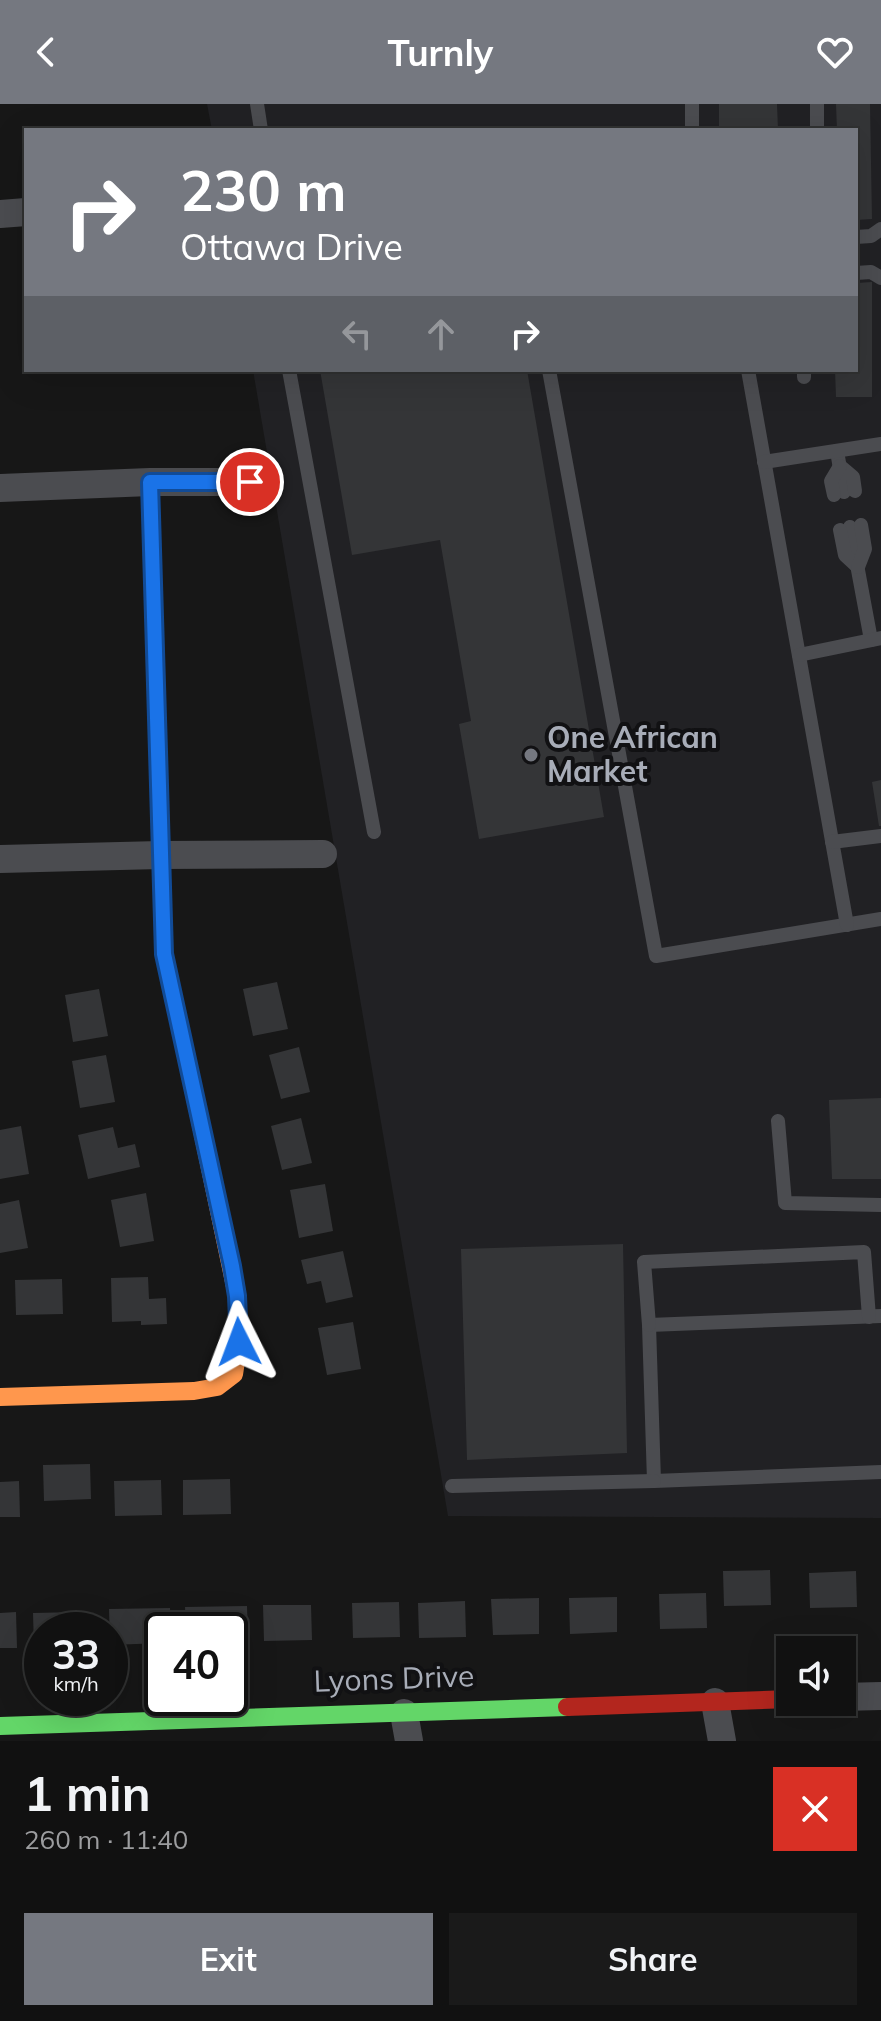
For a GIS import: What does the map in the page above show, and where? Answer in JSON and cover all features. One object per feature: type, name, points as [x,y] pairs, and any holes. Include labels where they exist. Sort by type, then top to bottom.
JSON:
[{"type":"street","points":[[0,214],[24,212]]},
{"type":"street","points":[[0,1397],[194,1391],[217,1387],[234,1374],[239,1342],[237,1296],[164,954],[150,482]]},
{"type":"street","points":[[0,488],[250,482]]},
{"type":"street","points":[[0,859],[323,854]]},
{"type":"street","points":[[856,1697],[881,1696]]},
{"type":"street","name":"Lyons Drive","points":[[0,1726],[89,1732],[404,1713],[776,1700]]},
{"type":"street","points":[[715,1702],[722,1741]]},
{"type":"street","points":[[404,1713],[409,1741]]},
{"type":"lane","points":[[257,104],[261,128]]},
{"type":"lane","points":[[692,104],[692,128]]},
{"type":"lane","points":[[817,104],[817,128]]},
{"type":"lane","points":[[858,237],[871,236],[881,229]]},
{"type":"lane","points":[[858,273],[871,272],[881,278]]},
{"type":"lane","points":[[289,372],[374,832]]},
{"type":"lane","points":[[549,372],[656,956],[881,919]]},
{"type":"lane","points":[[748,372],[847,925]]},
{"type":"lane","points":[[764,462],[839,459],[881,444]]},
{"type":"lane","points":[[839,459],[853,477],[844,493],[831,481],[839,459]]},
{"type":"lane","points":[[799,655],[876,639],[858,567],[845,555],[850,527],[865,549],[858,567]]},
{"type":"lane","points":[[832,842],[881,836]]},
{"type":"lane","points":[[778,1121],[785,1203],[881,1205]]},
{"type":"lane","points":[[649,1325],[875,1317],[864,1252],[644,1262],[654,1481]]},
{"type":"lane","points":[[452,1486],[881,1472]]},
{"type":"shaded area","points":[[207,104],[881,104],[881,1518],[448,1516],[253,372],[858,372],[858,128],[212,128]]},
{"type":"building","points":[[719,104],[777,104],[778,128],[719,128]]},
{"type":"building","points":[[836,104],[870,104],[872,219],[858,220],[858,128],[837,128]]},
{"type":"building","points":[[872,282],[872,397],[836,397],[835,372],[858,372],[858,283]]},
{"type":"building","points":[[320,372],[527,372],[604,817],[479,839],[459,724],[471,721],[440,540],[352,555]]},
{"type":"building","points":[[881,780],[881,826],[879,826],[872,782]]},
{"type":"building","points":[[277,982],[288,1029],[253,1036],[243,989]]},
{"type":"building","points":[[99,989],[108,1036],[73,1042],[65,995]]},
{"type":"building","points":[[299,1047],[310,1092],[281,1099],[269,1055]]},
{"type":"building","points":[[106,1055],[115,1102],[80,1108],[72,1061]]},
{"type":"building","points":[[881,1098],[881,1179],[832,1179],[829,1100]]},
{"type":"building","points":[[301,1118],[312,1163],[282,1170],[271,1126]]},
{"type":"building","points":[[21,1126],[29,1174],[0,1179],[0,1130]]},
{"type":"building","points":[[113,1127],[118,1148],[135,1144],[140,1167],[88,1179],[78,1135]]},
{"type":"building","points":[[325,1184],[333,1231],[299,1238],[290,1190]]},
{"type":"building","points":[[146,1193],[154,1241],[120,1247],[111,1200]]},
{"type":"building","points":[[19,1200],[28,1248],[0,1253],[0,1204]]},
{"type":"building","points":[[623,1244],[627,1453],[467,1460],[461,1249]]},
{"type":"building","points":[[343,1251],[353,1297],[326,1303],[321,1281],[307,1284],[301,1260]]},
{"type":"building","points":[[148,1277],[149,1299],[166,1298],[167,1324],[112,1322],[111,1278]]},
{"type":"building","points":[[62,1279],[63,1314],[16,1315],[15,1280]]},
{"type":"building","points":[[353,1322],[361,1369],[327,1375],[318,1328]]},
{"type":"building","points":[[90,1464],[91,1499],[44,1501],[43,1465]]},
{"type":"building","points":[[230,1479],[231,1514],[183,1515],[183,1480]]},
{"type":"building","points":[[161,1480],[162,1515],[115,1516],[114,1481]]},
{"type":"building","points":[[19,1481],[20,1517],[0,1517],[0,1482]]},
{"type":"building","points":[[770,1570],[771,1605],[724,1606],[723,1571]]},
{"type":"building","points":[[856,1571],[857,1607],[810,1608],[809,1573]]},
{"type":"building","points":[[706,1593],[707,1628],[660,1629],[659,1594]]},
{"type":"building","points":[[617,1597],[617,1632],[570,1634],[569,1598]]},
{"type":"building","points":[[539,1598],[539,1634],[493,1635],[491,1599]]},
{"type":"building","points":[[465,1601],[466,1637],[419,1638],[418,1603]]},
{"type":"building","points":[[399,1602],[400,1637],[353,1638],[352,1603]]},
{"type":"building","points":[[263,1605],[311,1605],[312,1640],[264,1641]]},
{"type":"building","points":[[247,1606],[247,1612],[185,1612],[185,1607]]},
{"type":"building","points":[[170,1608],[170,1612],[144,1612],[144,1644],[128,1644],[128,1612],[109,1612],[109,1609]]},
{"type":"building","points":[[16,1612],[17,1648],[0,1648],[0,1613]]},
{"type":"traffic: fast","points":[[157,722],[164,954],[196,1102]]},
{"type":"traffic: fast","points":[[0,1726],[567,1707]]},
{"type":"traffic: slow","points":[[150,482],[157,722]]},
{"type":"traffic: slow","points":[[0,1397],[194,1391],[217,1387],[234,1374],[239,1342],[237,1296],[196,1102]]},
{"type":"traffic: jam","points":[[567,1707],[776,1700]]},
{"type":"place","name":"One African Market","points":[[531,755]]},
{"type":"route","points":[[239,1342],[232,1266],[164,954],[150,482],[250,482]]}]
